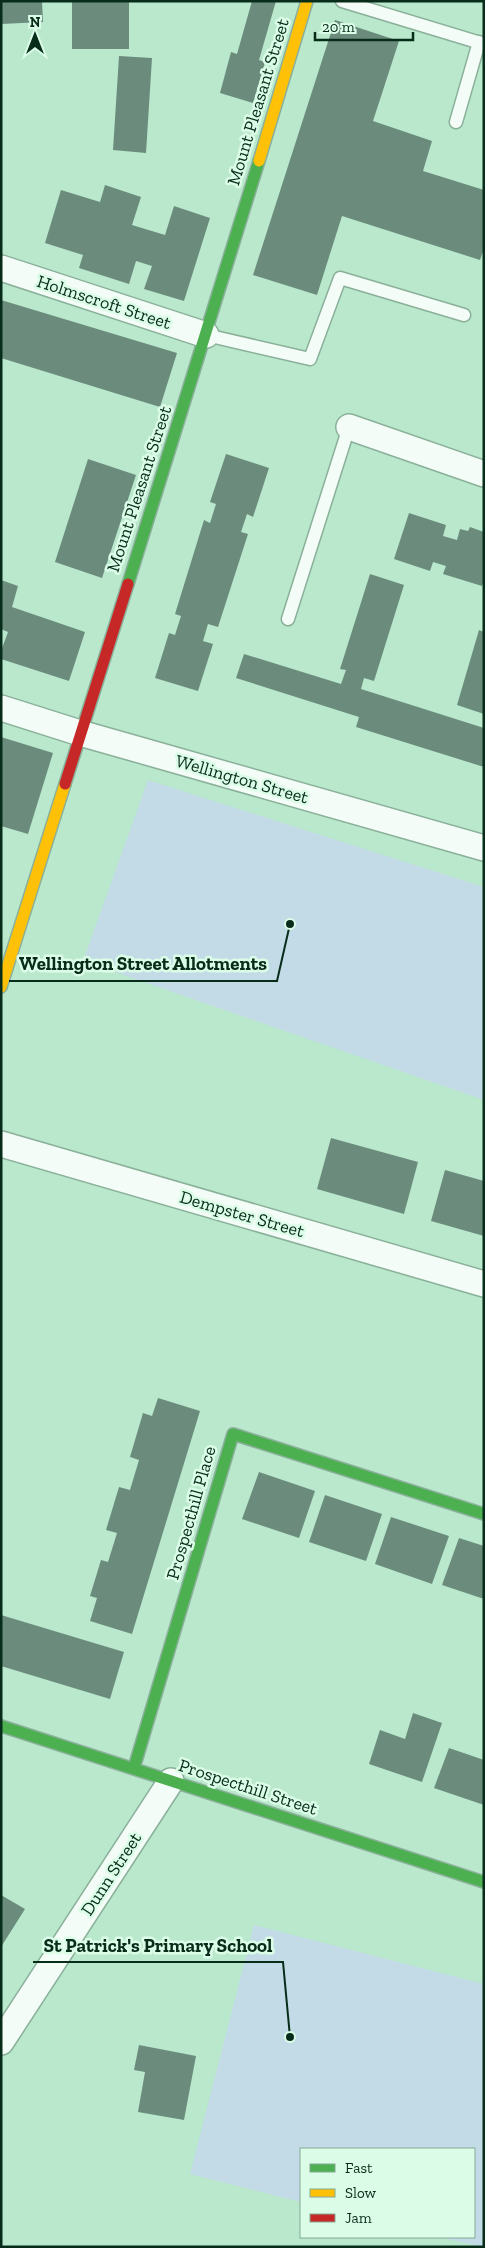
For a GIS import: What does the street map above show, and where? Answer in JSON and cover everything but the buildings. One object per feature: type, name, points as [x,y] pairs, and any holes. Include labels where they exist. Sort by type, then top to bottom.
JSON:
[{"type":"street","name":"Mount Pleasant Street","points":[[1,986],[206,335],[307,1]]},
{"type":"street","name":"Holmscroft Street","points":[[1,268],[206,335]]},
{"type":"street","points":[[349,427],[484,474]]},
{"type":"street","name":"Wellington Street","points":[[1,708],[80,733],[484,848]]},
{"type":"street","name":"Dempster Street","points":[[1,1144],[484,1284]]},
{"type":"street","name":"Prospecthill Place","points":[[134,1768],[233,1434],[484,1514]]},
{"type":"street","name":"Prospecthill Street","points":[[1,1726],[484,1882]]},
{"type":"street","name":"Dunn Street","points":[[1,2042],[171,1781]]},
{"type":"lane","points":[[342,1],[482,43],[456,122]]},
{"type":"lane","points":[[206,335],[310,359],[340,278],[464,315]]},
{"type":"lane","points":[[288,619],[349,427]]},
{"type":"shaded area","points":[[148,780],[484,887],[484,1100],[83,961]]},
{"type":"shaded area","points":[[254,1925],[484,1984],[484,2247],[443,2238],[475,2238],[475,2148],[300,2148],[300,2202],[190,2174]]},
{"type":"traffic: fast","points":[[128,584],[259,161]]},
{"type":"traffic: fast","points":[[134,1768],[233,1434],[484,1514]]},
{"type":"traffic: fast","points":[[1,1726],[484,1882]]},
{"type":"traffic: slow","points":[[259,161],[307,1]]},
{"type":"traffic: slow","points":[[1,987],[65,784]]},
{"type":"traffic: jam","points":[[65,784],[128,584]]},
{"type":"place","name":"Wellington Street Allotments","points":[[290,924]]},
{"type":"place","name":"St Patrick's Primary School","points":[[290,2037]]}]
